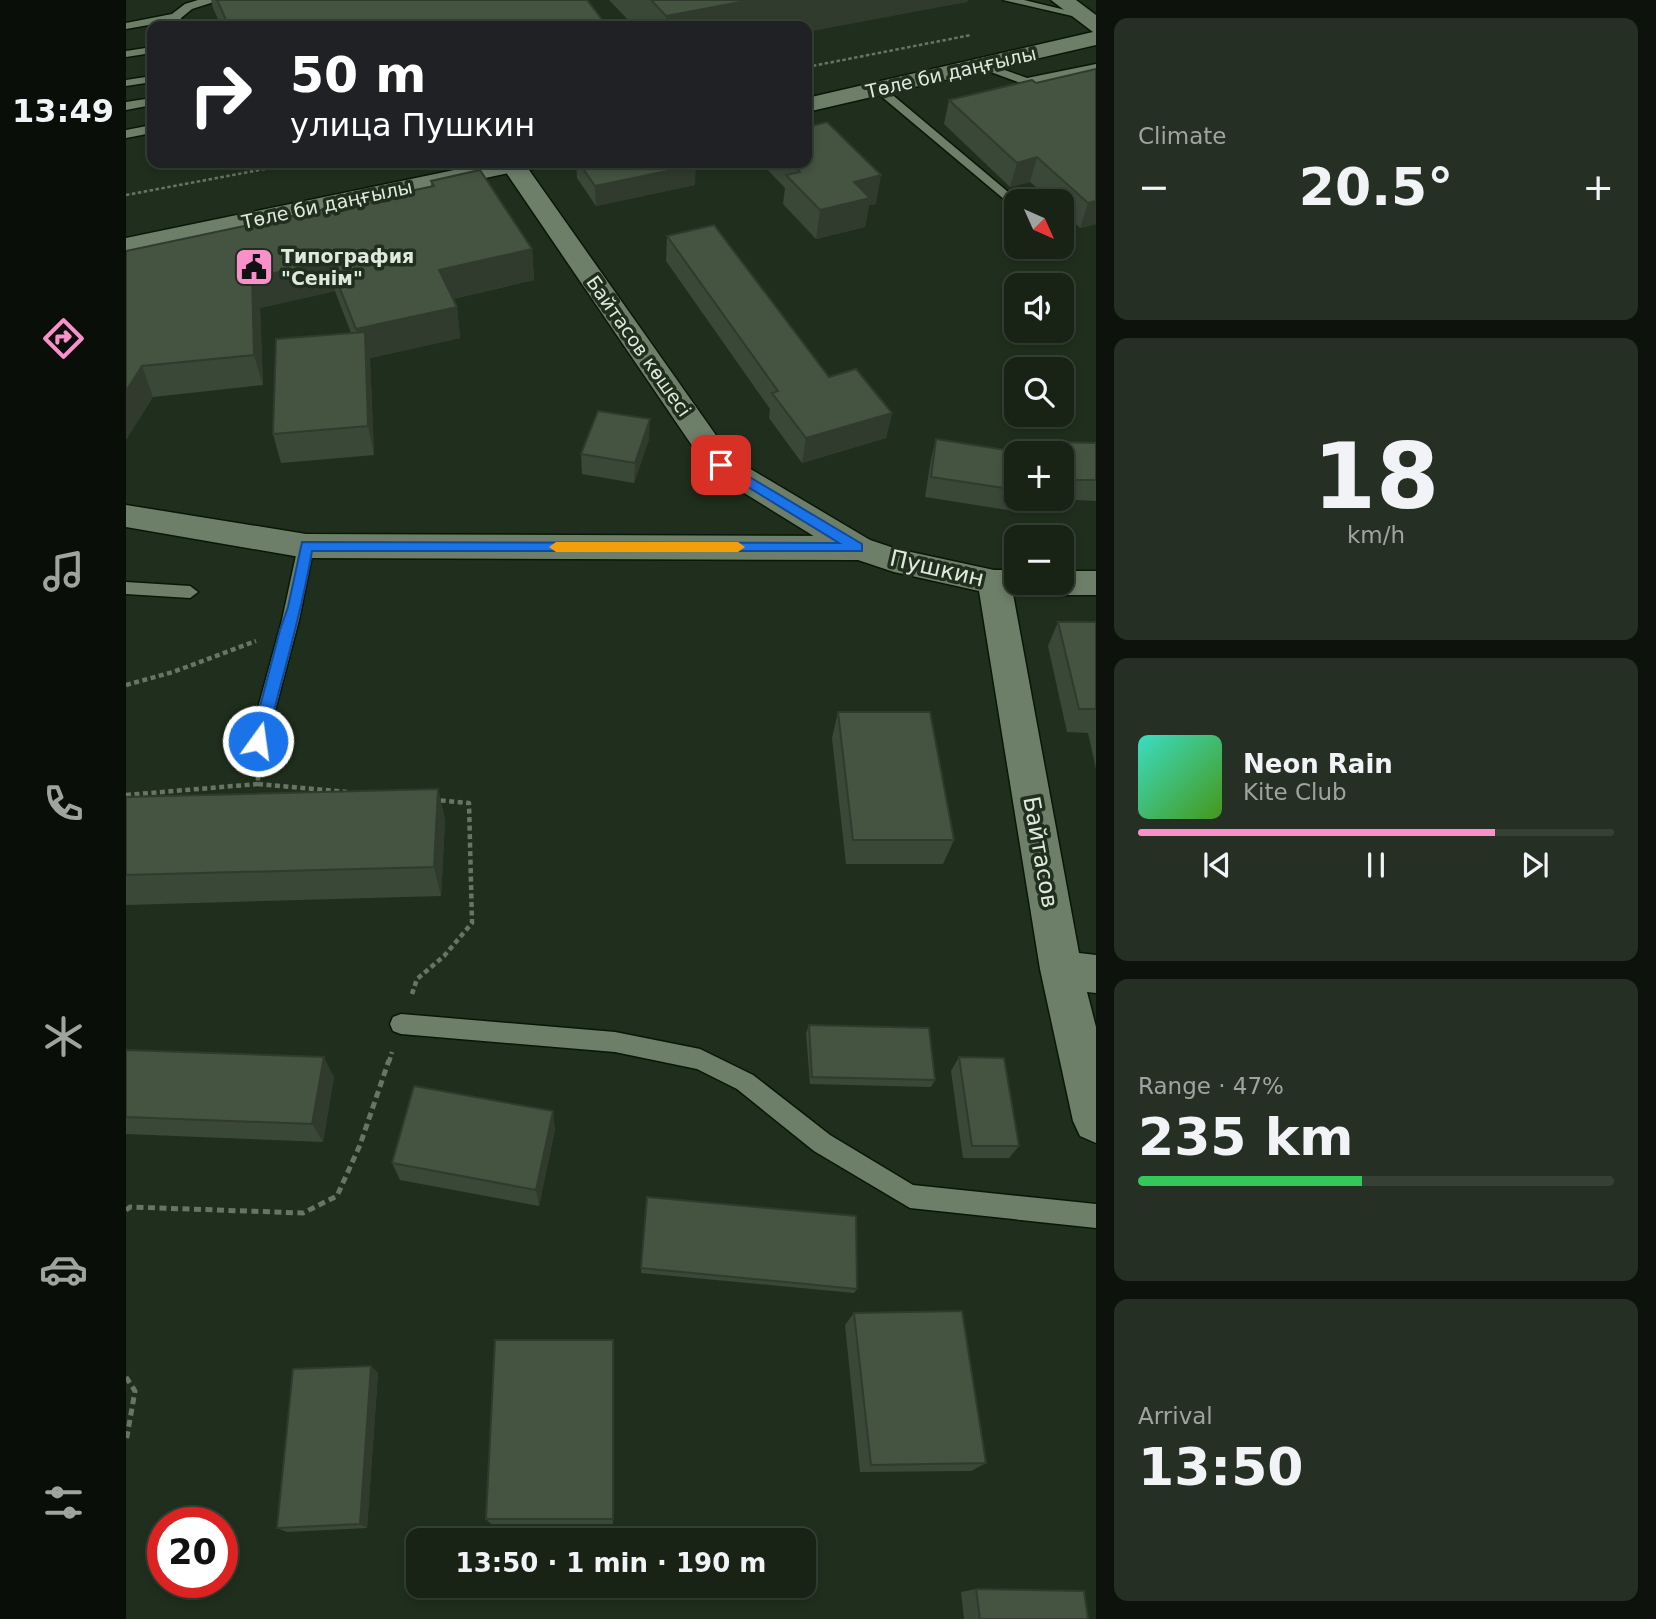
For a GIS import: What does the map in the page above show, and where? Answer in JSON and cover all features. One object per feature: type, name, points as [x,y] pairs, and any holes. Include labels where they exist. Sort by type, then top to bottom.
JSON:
[{"type":"street","points":[[1062,0],[1089,20]]},
{"type":"street","name":"Төле би даңғылы","points":[[812,104],[1096,38]]},
{"type":"street","name":"Төле би даңғылы","points":[[126,246],[501,168]]},
{"type":"street","name":"Байтасов көшесі","points":[[523,168],[721,465],[858,548]]},
{"type":"street","points":[[126,516],[306,546],[858,548]]},
{"type":"street","name":"Пушкин","points":[[858,548],[894,560],[1004,582]]},
{"type":"street","points":[[1074,583],[1096,583]]},
{"type":"street","name":"Байтасов","points":[[1007,595],[1078,972],[1096,1121]]},
{"type":"lane","points":[[176,21],[181,10],[193,4],[215,0]]},
{"type":"lane","points":[[1008,0],[1089,20]]},
{"type":"lane","points":[[126,26],[147,24]]},
{"type":"lane","points":[[126,54],[147,51]]},
{"type":"lane","points":[[981,65],[1026,82],[1096,67]]},
{"type":"lane","points":[[126,83],[147,80]]},
{"type":"lane","points":[[878,89],[1004,195]]},
{"type":"lane","points":[[126,106],[147,103]]},
{"type":"lane","points":[[126,134],[147,130]]},
{"type":"lane","points":[[258,741],[287,630],[296,607],[306,546]]},
{"type":"lane","points":[[126,588],[190,592]]},
{"type":"lane","points":[[401,1024],[615,1042],[700,1059],[745,1082],[822,1143],[910,1196],[1096,1216]]},
{"type":"path","points":[[812,66],[979,34]]},
{"type":"path","points":[[126,195],[270,168]]},
{"type":"path","points":[[126,685],[173,672],[287,630]]},
{"type":"path","points":[[258,741],[258,783]]},
{"type":"path","points":[[126,795],[258,783],[350,792]]},
{"type":"path","points":[[126,1210],[130,1207],[303,1213],[337,1196],[360,1145],[417,979],[444,956],[472,923],[469,803],[429,800]]},
{"type":"path","points":[[126,1377],[135,1391],[126,1441]]},
{"type":"building","points":[[217,0],[587,0],[603,21],[227,21]]},
{"type":"building","points":[[651,0],[751,0],[666,16]]},
{"type":"building","points":[[1096,69],[1096,201],[1088,203],[1037,157],[1017,163],[949,100],[1032,80],[1036,83]]},
{"type":"building","points":[[827,122],[881,175],[854,182],[870,198],[820,210],[786,175],[800,172],[796,168],[812,168],[812,126]]},
{"type":"building","points":[[582,168],[682,168],[595,186]]},
{"type":"building","points":[[480,170],[532,249],[439,270],[457,307],[356,329],[329,261],[252,278],[254,355],[142,366],[126,391],[126,251],[434,186],[431,181]]},
{"type":"building","points":[[714,225],[829,377],[856,369],[892,413],[806,438],[772,393],[778,391],[667,236]]},
{"type":"building","points":[[365,332],[368,426],[273,434],[276,339]]},
{"type":"building","points":[[598,411],[650,419],[635,463],[581,454]]},
{"type":"building","points":[[936,439],[1004,450],[1004,488],[931,477]]},
{"type":"building","points":[[1074,442],[1096,443],[1096,480],[1074,480]]},
{"type":"building","points":[[1058,622],[1096,622],[1096,709],[1079,709]]},
{"type":"building","points":[[838,712],[930,712],[954,840],[853,840]]},
{"type":"building","points":[[438,789],[434,867],[126,875],[126,797]]},
{"type":"building","points":[[809,1025],[929,1028],[935,1080],[812,1077]]},
{"type":"building","points":[[126,1050],[324,1057],[312,1124],[126,1117]]},
{"type":"building","points":[[959,1057],[1004,1058],[1019,1146],[972,1146]]},
{"type":"building","points":[[414,1086],[553,1111],[536,1190],[392,1163]]},
{"type":"building","points":[[647,1197],[856,1216],[857,1289],[641,1268]]},
{"type":"building","points":[[962,1311],[986,1463],[871,1465],[854,1313]]},
{"type":"building","points":[[495,1340],[613,1340],[613,1519],[486,1519]]},
{"type":"building","points":[[371,1366],[360,1524],[277,1528],[293,1369]]},
{"type":"building","points":[[976,1589],[1084,1591],[1088,1619],[980,1619]]},
{"type":"slow traffic","points":[[556,547],[738,547]]},
{"type":"place","name":"Типография \"Сенім\"","points":[[254,267]]},
{"type":"route","points":[[258,741],[287,630],[296,607],[306,546],[858,548],[721,465]]}]
